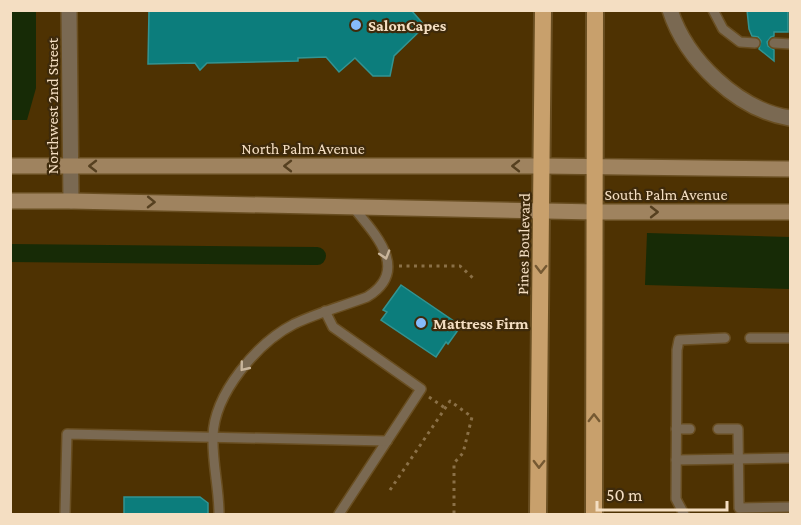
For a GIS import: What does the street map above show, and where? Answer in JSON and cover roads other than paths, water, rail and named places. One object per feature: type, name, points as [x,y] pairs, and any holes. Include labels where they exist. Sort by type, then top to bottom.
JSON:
[{"type":"highway","name":"Pines Boulevard","points":[[538,514],[543,10]]},
{"type":"highway","points":[[594,514],[595,10]]},
{"type":"main road","name":"North Palm Avenue","points":[[10,166],[596,167]]},
{"type":"main road","name":"South Palm Avenue","points":[[596,167],[790,170]]},
{"type":"main road","points":[[10,201],[541,211]]},
{"type":"main road","name":"South Palm Avenue","points":[[541,211],[790,212]]},
{"type":"street","name":"Northwest 2nd Street","points":[[69,10],[71,201]]},
{"type":"street","points":[[670,10],[673,21],[699,61],[734,96],[775,116],[790,118]]},
{"type":"lane","points":[[713,10],[723,29],[731,36],[740,42],[755,43]]},
{"type":"lane","points":[[774,43],[790,44]]},
{"type":"lane","points":[[219,514],[213,436],[216,413],[225,390],[253,356],[292,325],[367,297],[385,281],[388,266],[384,248],[353,207]]},
{"type":"lane","points":[[325,311],[333,327],[421,388],[339,514]]},
{"type":"lane","points":[[684,514],[676,499],[676,350],[679,340],[725,338]]},
{"type":"lane","points":[[750,338],[790,338]]},
{"type":"lane","points":[[676,429],[690,429]]},
{"type":"lane","points":[[718,429],[738,429],[739,508],[790,507]]},
{"type":"lane","points":[[65,514],[67,434],[387,441]]},
{"type":"lane","points":[[676,460],[790,458]]},
{"type":"waterway","points":[[10,253],[317,256]]},
{"type":"place","name":"SalonCapes","points":[[356,25]]},
{"type":"place","name":"Mattress Firm","points":[[421,323]]}]
